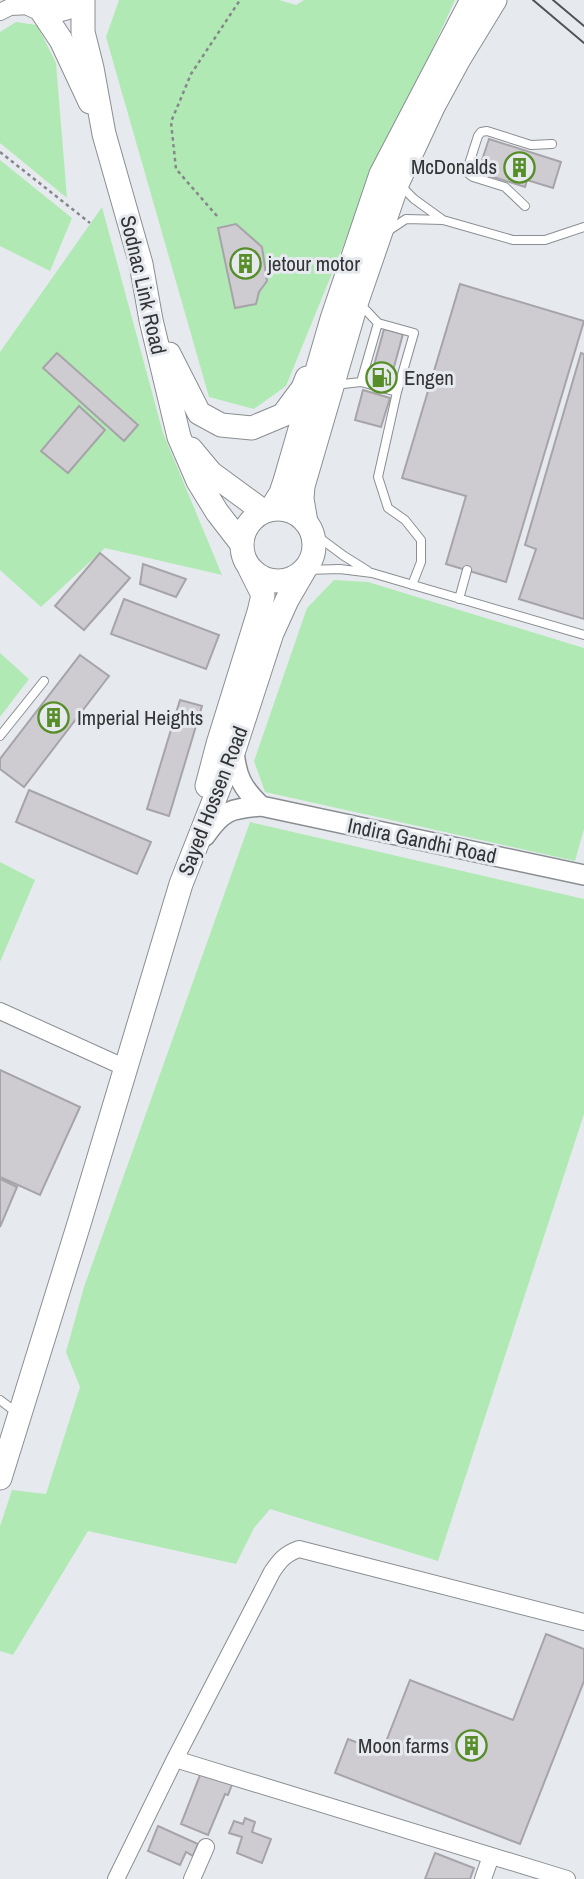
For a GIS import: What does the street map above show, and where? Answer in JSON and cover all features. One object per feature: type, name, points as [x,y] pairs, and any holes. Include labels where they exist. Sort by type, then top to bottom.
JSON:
[{"type":"main road","points":[[32,5],[53,11],[64,10],[82,0]]},
{"type":"main road","name":"Sodnac Link Road","points":[[82,0],[83,32],[104,134],[141,264],[151,320],[179,437],[198,481],[241,543]]},
{"type":"main road","points":[[472,0],[381,174],[332,320],[281,493],[267,510],[251,519],[244,530],[241,543],[243,557],[259,577],[271,581],[295,577],[305,569],[314,552],[302,499],[303,486],[357,301],[398,183],[435,105],[495,0]]},
{"type":"main road","points":[[483,23],[513,0]]},
{"type":"main road","name":"Sodnac Link Road","points":[[32,5],[61,40],[104,134]]},
{"type":"main road","points":[[151,320],[199,414],[221,425],[252,428],[283,415],[303,388],[332,320]]},
{"type":"main road","name":"Sodnac Link Road","points":[[179,437],[211,472],[267,510]]},
{"type":"main road","points":[[267,510],[290,510],[310,527]]},
{"type":"main road","name":"Sayed Hossen Road","points":[[0,1478],[178,895],[218,744],[259,612],[263,595],[250,569]]},
{"type":"main road","name":"Sayed Hossen Road","points":[[178,895],[234,750],[272,633],[305,569]]},
{"type":"street","points":[[0,12],[10,7],[32,5]]},
{"type":"street","points":[[234,750],[241,783],[261,806]]},
{"type":"street","name":"Indira Gandhi Road","points":[[195,850],[223,813],[261,806],[583,872]]},
{"type":"street","points":[[0,1011],[126,1068]]},
{"type":"street","points":[[116,1879],[272,1572],[290,1552],[299,1549],[584,1622]]},
{"type":"street","points":[[175,1759],[568,1879]]},
{"type":"street","points":[[192,1879],[206,1847]]},
{"type":"street","points":[[483,1879],[491,1856]]},
{"type":"lane","points":[[525,206],[505,187],[469,174],[467,170],[478,136],[486,131],[531,145],[552,144]]},
{"type":"lane","points":[[398,183],[414,199],[443,220]]},
{"type":"lane","points":[[379,236],[406,219],[443,220],[513,240],[544,240],[584,228]]},
{"type":"lane","points":[[357,301],[378,323],[414,333],[397,392],[378,477],[388,508],[405,520],[421,540],[421,562],[412,585]]},
{"type":"lane","points":[[361,382],[378,323]]},
{"type":"lane","points":[[332,385],[361,382],[397,392]]},
{"type":"lane","points":[[310,527],[344,556],[372,573]]},
{"type":"lane","points":[[305,569],[372,573],[584,635]]},
{"type":"lane","points":[[459,598],[467,570]]},
{"type":"lane","points":[[0,736],[44,681]]},
{"type":"lane","points":[[0,1400],[19,1415]]},
{"type":"path","points":[[217,216],[176,169],[171,122],[191,75],[240,0]]},
{"type":"path","points":[[0,152],[90,223]]},
{"type":"green space","points":[[119,0],[279,0],[296,5],[304,0],[455,0],[355,217],[286,386],[254,409],[209,397],[106,37]]},
{"type":"green space","points":[[16,22],[37,25],[56,63],[67,198],[0,143],[0,32]]},
{"type":"green space","points":[[0,160],[72,218],[50,271],[0,246]]},
{"type":"green space","points":[[102,207],[163,433],[222,575],[105,548],[41,607],[0,570],[0,352]]},
{"type":"green space","points":[[334,580],[368,582],[584,648],[584,829],[575,861],[265,792],[254,761],[307,608]]},
{"type":"green space","points":[[0,653],[29,679],[0,717]]},
{"type":"green space","points":[[250,822],[584,899],[584,1114],[438,1561],[270,1509],[254,1528],[236,1564],[88,1531],[13,1655],[0,1651],[0,1526],[12,1490],[46,1494],[80,1387],[66,1352],[84,1287]]},
{"type":"green space","points":[[0,862],[35,880],[0,962]]},
{"type":"building","name":"McDonalds","points":[[489,139],[561,162],[553,188],[527,180],[525,187],[478,172]]},
{"type":"building","name":"jetour motor","points":[[236,224],[262,247],[267,281],[259,292],[256,304],[235,308],[218,228]]},
{"type":"building","points":[[460,284],[584,321],[506,582],[446,564],[466,496],[402,478]]},
{"type":"building","points":[[384,329],[403,334],[389,385],[370,380]]},
{"type":"building","points":[[57,353],[138,425],[124,441],[43,368]]},
{"type":"building","points":[[581,353],[584,354],[584,619],[519,599],[536,549],[525,545]]},
{"type":"building","points":[[363,390],[390,398],[381,427],[355,420]]},
{"type":"building","points":[[79,406],[105,430],[68,473],[41,451]]},
{"type":"building","points":[[100,553],[130,578],[84,630],[55,606]]},
{"type":"building","points":[[143,564],[186,579],[176,597],[140,584]]},
{"type":"building","name":"Imperial Heights","points":[[124,599],[219,635],[206,669],[111,634]]},
{"type":"building","name":"Imperial Heights","points":[[80,655],[109,676],[24,787],[0,769],[0,759]]},
{"type":"building","points":[[180,700],[202,706],[169,816],[147,809]]},
{"type":"building","points":[[29,790],[151,842],[137,874],[16,822]]},
{"type":"building","points":[[0,1070],[80,1107],[40,1195],[0,1177]]},
{"type":"building","points":[[0,1179],[17,1187],[0,1227]]},
{"type":"building","name":"Moon farms","points":[[546,1634],[584,1649],[584,1681],[520,1844],[335,1773],[348,1739],[382,1752],[410,1680],[513,1720]]},
{"type":"building","points":[[202,1770],[233,1782],[228,1795],[225,1794],[208,1835],[181,1824]]},
{"type":"building","points":[[245,1818],[255,1822],[252,1832],[271,1839],[262,1863],[237,1853],[242,1837],[229,1833],[234,1821],[243,1824]]},
{"type":"building","points":[[158,1826],[198,1844],[193,1856],[186,1852],[180,1865],[148,1851]]},
{"type":"building","points":[[435,1853],[474,1868],[470,1879],[425,1879]]},
{"type":"tram line","points":[[533,0],[584,43]]},
{"type":"tram line","points":[[553,0],[584,26]]},
{"type":"place","name":"McDonalds","points":[[520,167]]},
{"type":"place","name":"jetour motor","points":[[245,264]]},
{"type":"place","name":"Engen","points":[[381,378]]},
{"type":"place","name":"Imperial Heights","points":[[54,718]]},
{"type":"place","name":"Moon farms","points":[[472,1746]]}]
